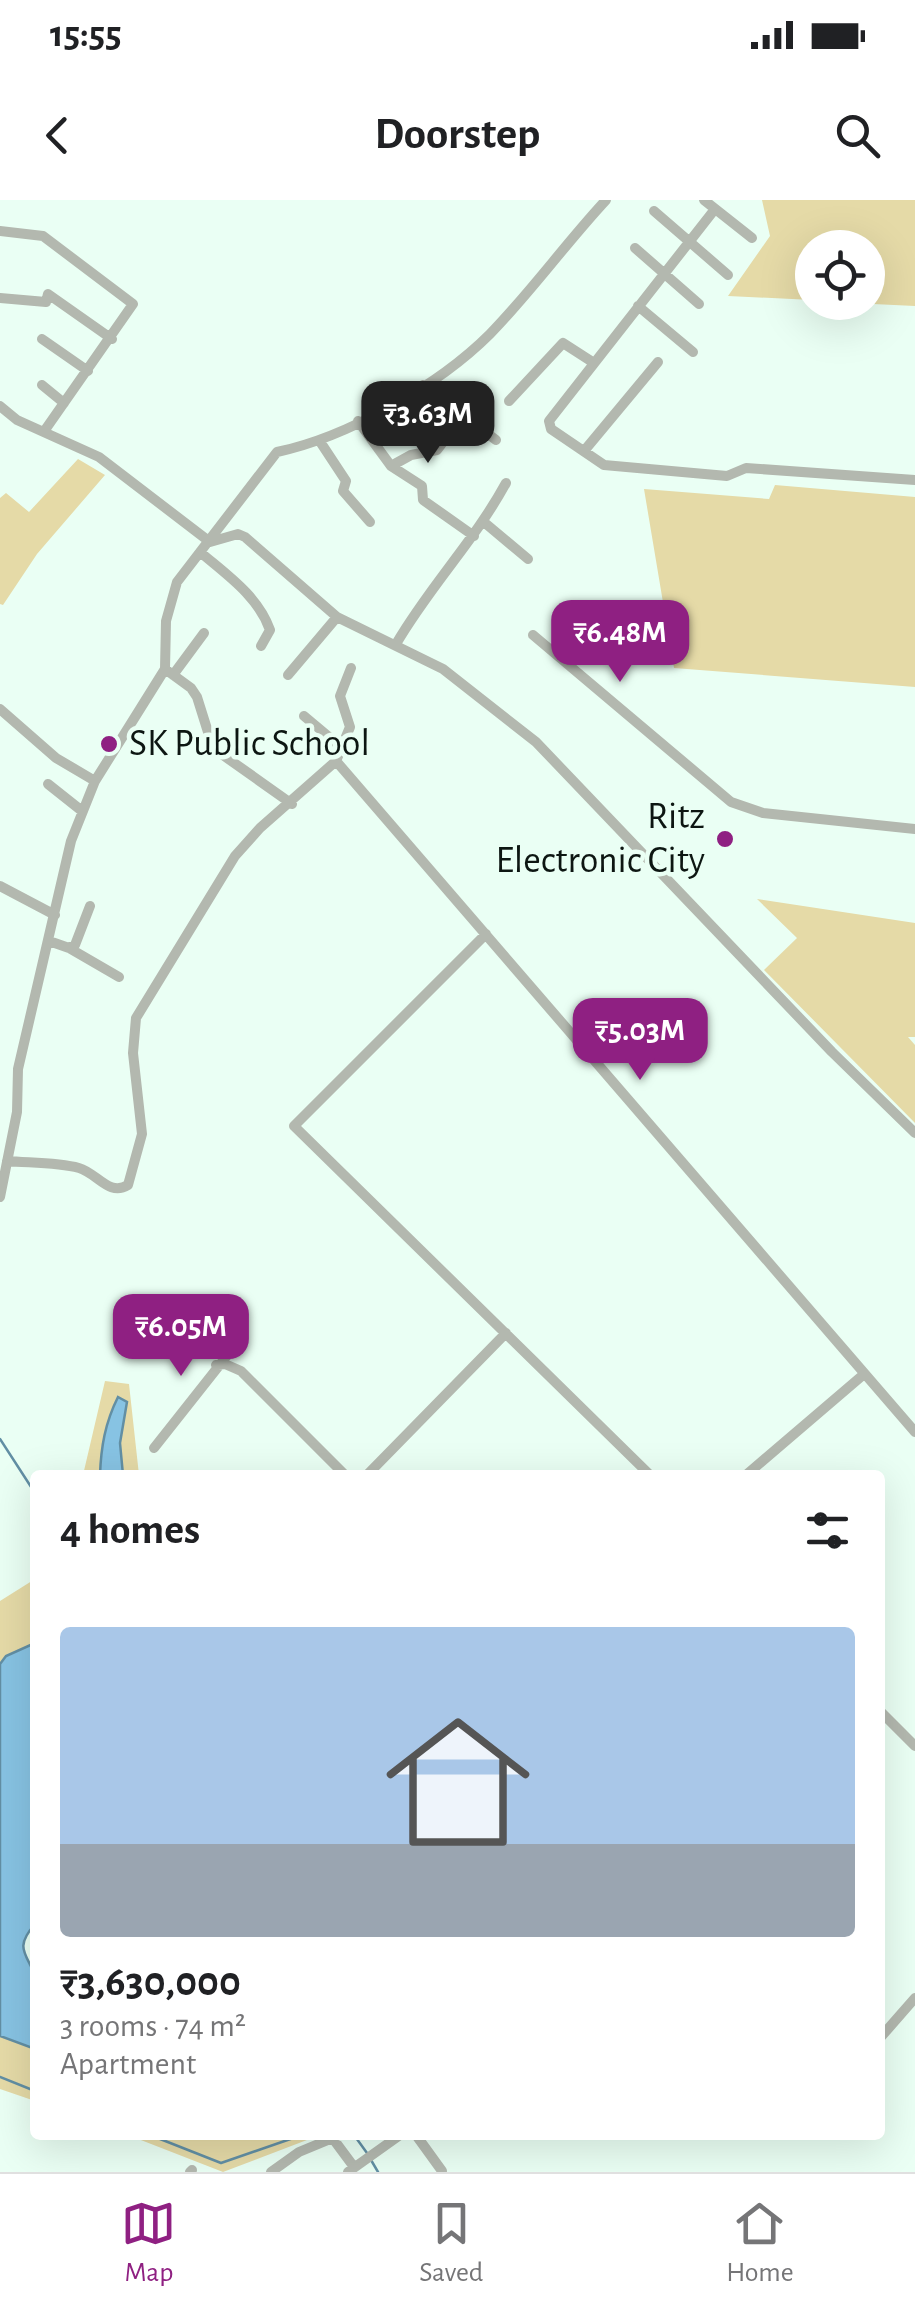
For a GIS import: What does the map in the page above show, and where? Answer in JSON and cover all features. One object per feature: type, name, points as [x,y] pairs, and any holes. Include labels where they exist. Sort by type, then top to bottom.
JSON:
[{"type":"street","points":[[169,672],[166,621],[176,582],[277,452],[319,440],[453,368],[490,334],[606,200]]},
{"type":"street","points":[[704,200],[752,238]]},
{"type":"street","points":[[715,209],[548,425],[604,465],[727,476],[757,468],[915,480]]},
{"type":"street","points":[[654,211],[728,275]]},
{"type":"street","points":[[0,232],[43,236],[133,304],[45,430]]},
{"type":"street","points":[[635,248],[699,304]]},
{"type":"street","points":[[0,298],[46,302],[48,294],[112,339]]},
{"type":"street","points":[[638,306],[693,352]]},
{"type":"street","points":[[42,338],[88,370]]},
{"type":"street","points":[[509,401],[563,343],[594,363]]},
{"type":"street","points":[[584,452],[658,362]]},
{"type":"street","points":[[42,384],[64,403]]},
{"type":"street","points":[[423,385],[496,440]]},
{"type":"street","points":[[1,409],[100,457],[210,542]]},
{"type":"street","points":[[392,466],[411,455],[436,450],[463,416]]},
{"type":"street","points":[[358,421],[392,466],[422,486],[423,500],[474,536]]},
{"type":"street","points":[[319,440],[346,481],[343,491],[370,522]]},
{"type":"street","points":[[396,644],[416,610],[485,522],[506,483]]},
{"type":"street","points":[[485,522],[528,560]]},
{"type":"street","points":[[210,542],[238,534],[245,537],[336,618],[443,669],[536,742],[832,1052],[915,1133]]},
{"type":"street","points":[[200,552],[264,612],[270,630],[261,646]]},
{"type":"street","points":[[288,675],[336,618]]},
{"type":"street","points":[[0,1197],[16,1112],[18,1069],[71,840],[95,781],[169,672],[204,633]]},
{"type":"street","points":[[533,636],[731,802],[763,813],[915,829]]},
{"type":"street","points":[[6,1161],[81,1168],[113,1189],[120,1190],[128,1184],[142,1134],[133,1053],[136,1018],[235,856],[260,828],[292,804],[336,761],[350,728],[340,696],[351,668]]},
{"type":"street","points":[[169,672],[197,697],[213,748],[292,804]]},
{"type":"street","points":[[0,709],[56,758],[95,781]]},
{"type":"street","points":[[304,716],[341,747]]},
{"type":"street","points":[[336,761],[915,1432]]},
{"type":"street","points":[[48,784],[82,811]]},
{"type":"street","points":[[0,886],[55,915]]},
{"type":"street","points":[[69,948],[75,945],[90,906]]},
{"type":"street","points":[[486,934],[294,1126],[645,1470]]},
{"type":"street","points":[[49,940],[119,977]]},
{"type":"street","points":[[372,1470],[506,1334]]},
{"type":"street","points":[[154,1448],[241,1338]]},
{"type":"street","points":[[216,1365],[225,1364],[241,1371],[340,1470]]},
{"type":"street","points":[[752,1470],[863,1375]]},
{"type":"street","points":[[885,1716],[915,1746]]},
{"type":"street","points":[[885,2032],[915,1998]]},
{"type":"street","points":[[272,2172],[299,2152],[329,2140]]},
{"type":"street","points":[[338,2140],[351,2169],[393,2140]]},
{"type":"street","points":[[420,2140],[442,2171]]},
{"type":"shaded area","points":[[762,200],[915,200],[915,306],[885,305],[885,230],[795,230],[795,299],[728,296],[770,236]]},
{"type":"shaded area","points":[[78,459],[105,475],[0,604],[0,498],[6,493],[29,512]]},
{"type":"shaded area","points":[[775,485],[915,497],[915,687],[674,668],[644,489],[769,499]]},
{"type":"shaded area","points":[[757,899],[915,923],[915,1037],[908,1037],[915,1045],[915,1123],[764,970],[797,938]]},
{"type":"shaded area","points":[[105,1381],[129,1384],[138,1470],[84,1470]]},
{"type":"shaded area","points":[[30,1582],[30,1645],[6,1656],[0,1664],[0,1601]]},
{"type":"shaded area","points":[[0,2036],[30,2047],[30,2099],[0,2089]]},
{"type":"shaded area","points":[[141,2140],[307,2140],[223,2172]]},
{"type":"water","points":[[118,1397],[127,1402],[120,1443],[123,1470],[100,1470],[110,1416]]},
{"type":"water","points":[[30,1645],[30,1931],[23,1945],[30,1964],[30,2047],[0,2036],[0,1664],[6,1656]]},
{"type":"waterway","points":[[0,1439],[30,1485]]},
{"type":"waterway","points":[[0,2077],[30,2089]]},
{"type":"waterway","points":[[163,2140],[221,2163],[288,2140]]},
{"type":"waterway","points":[[358,2140],[367,2153]]},
{"type":"waterway","points":[[371,2160],[378,2172]]},
{"type":"place","name":"SK Public School","points":[[109,744]]},
{"type":"place","name":"Ritz Electronic City","points":[[725,839]]}]
